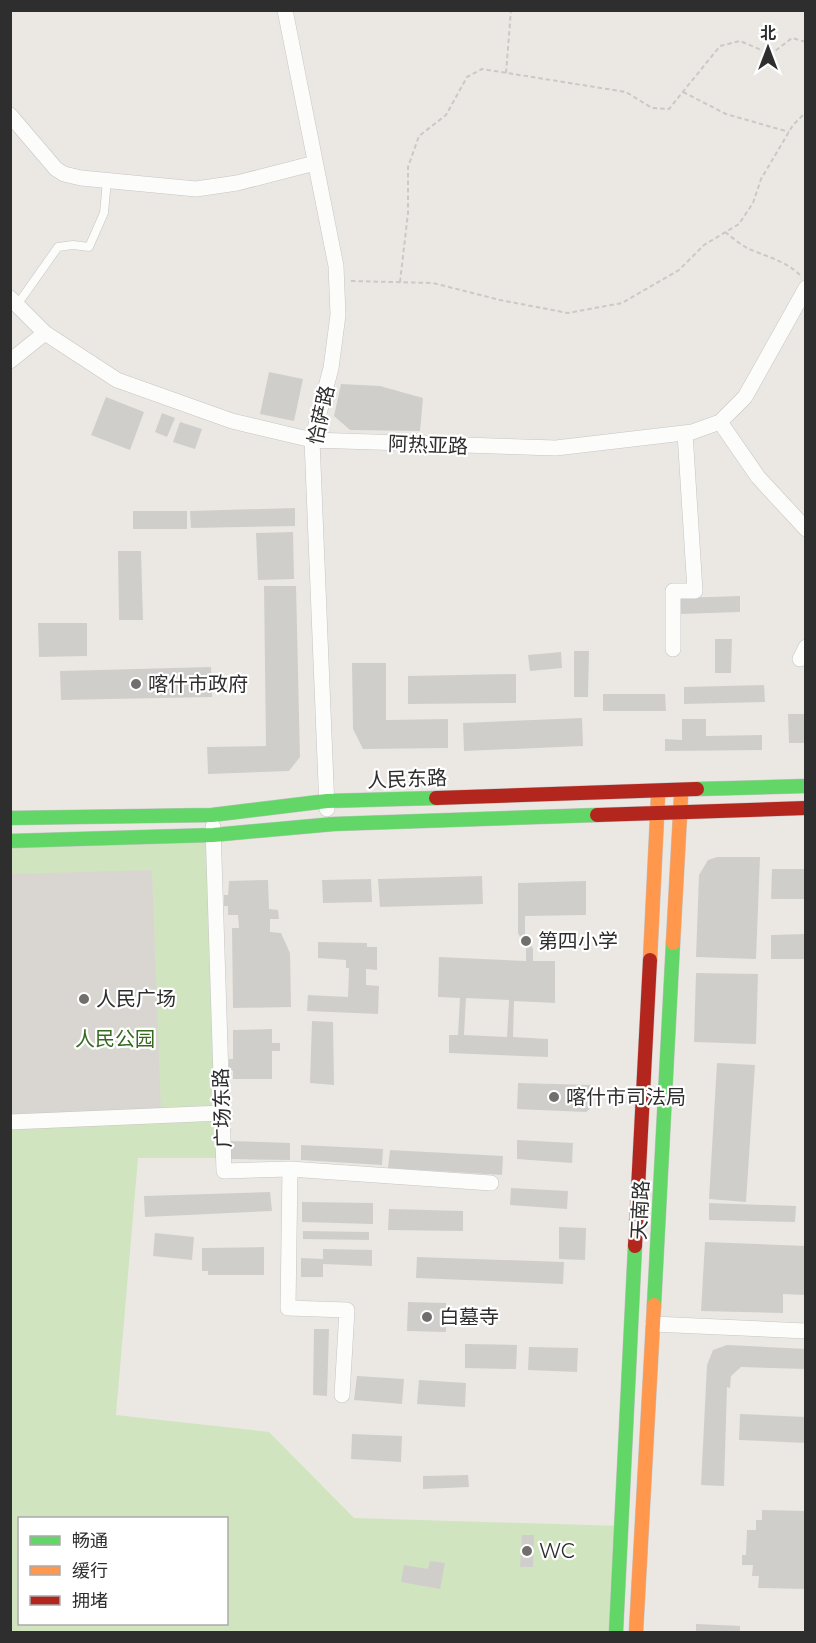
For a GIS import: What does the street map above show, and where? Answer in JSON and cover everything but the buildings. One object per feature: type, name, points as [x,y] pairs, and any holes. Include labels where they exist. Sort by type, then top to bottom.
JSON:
[{"type":"street","name":"恰萨路","points":[[285,10],[336,266],[338,315],[331,368],[312,440],[328,825]]},
{"type":"street","points":[[10,115],[64,174],[196,189],[237,183],[315,163]]},
{"type":"street","name":"阿热亚路","points":[[14,301],[45,333],[117,380],[232,421],[312,440],[556,448],[685,433],[720,422],[745,398],[806,288]]},
{"type":"street","points":[[10,360],[45,333]]},
{"type":"street","points":[[720,422],[758,477],[806,529]]},
{"type":"street","points":[[673,649],[673,591],[695,591],[685,433]]},
{"type":"street","name":"人民东路","points":[[10,819],[212,815],[327,801],[806,786]]},
{"type":"street","name":"天南路","points":[[616,1632],[658,790]]},
{"type":"street","name":"天南路","points":[[636,1632],[681,790]]},
{"type":"street","points":[[10,841],[213,835],[328,825],[806,807]]},
{"type":"street","name":"广场东路","points":[[212,815],[224,1171],[290,1169],[491,1183]]},
{"type":"street","points":[[10,1122],[222,1113]]},
{"type":"street","points":[[290,1169],[288,1308],[347,1310],[342,1395]]},
{"type":"street","points":[[653,1324],[806,1332]]},
{"type":"lane","points":[[14,301],[58,248],[73,245],[90,248],[104,213],[107,179]]},
{"type":"path","points":[[506,73],[511,10]]},
{"type":"path","points":[[400,282],[408,213],[408,167],[419,136],[446,115],[467,77],[482,69],[626,92],[652,108],[669,109],[720,46],[740,41],[771,54],[792,38],[806,42]]},
{"type":"path","points":[[683,92],[726,114],[789,132]]},
{"type":"path","points":[[336,280],[433,283],[500,300],[568,313],[622,303],[679,270],[704,245],[739,224],[753,203],[761,179],[789,132],[806,112]]},
{"type":"path","points":[[725,232],[742,246],[793,268],[806,280]]},
{"type":"green space","name":"人民公园","points":[[213,835],[224,1158],[138,1158],[116,1415],[269,1432],[354,1518],[622,1526],[616,1632],[11,1632],[10,841]]},
{"type":"shaded area","name":"人民广场","points":[[152,870],[161,1111],[11,1117],[10,874]]},
{"type":"traffic: fast","points":[[697,789],[806,786]]},
{"type":"traffic: fast","points":[[10,818],[212,815],[327,801],[436,798]]},
{"type":"traffic: fast","points":[[10,841],[213,835],[334,824],[597,815]]},
{"type":"traffic: fast","points":[[654,1305],[673,943]]},
{"type":"traffic: fast","points":[[616,1632],[635,1246]]},
{"type":"traffic: slow","points":[[650,960],[658,797]]},
{"type":"traffic: slow","points":[[673,943],[681,797]]},
{"type":"traffic: slow","points":[[636,1632],[654,1305]]},
{"type":"traffic: jam","points":[[436,798],[697,789]]},
{"type":"traffic: jam","points":[[597,815],[806,808]]},
{"type":"traffic: jam","points":[[635,1246],[650,960]]},
{"type":"place","name":"喀什市政府","points":[[136,684]]},
{"type":"place","name":"第四小学","points":[[526,941]]},
{"type":"place","name":"人民广场","points":[[84,999]]},
{"type":"place","name":"喀什市司法局","points":[[554,1097]]},
{"type":"place","name":"白墓寺","points":[[427,1317]]},
{"type":"place","name":"WC","points":[[527,1551]]}]
